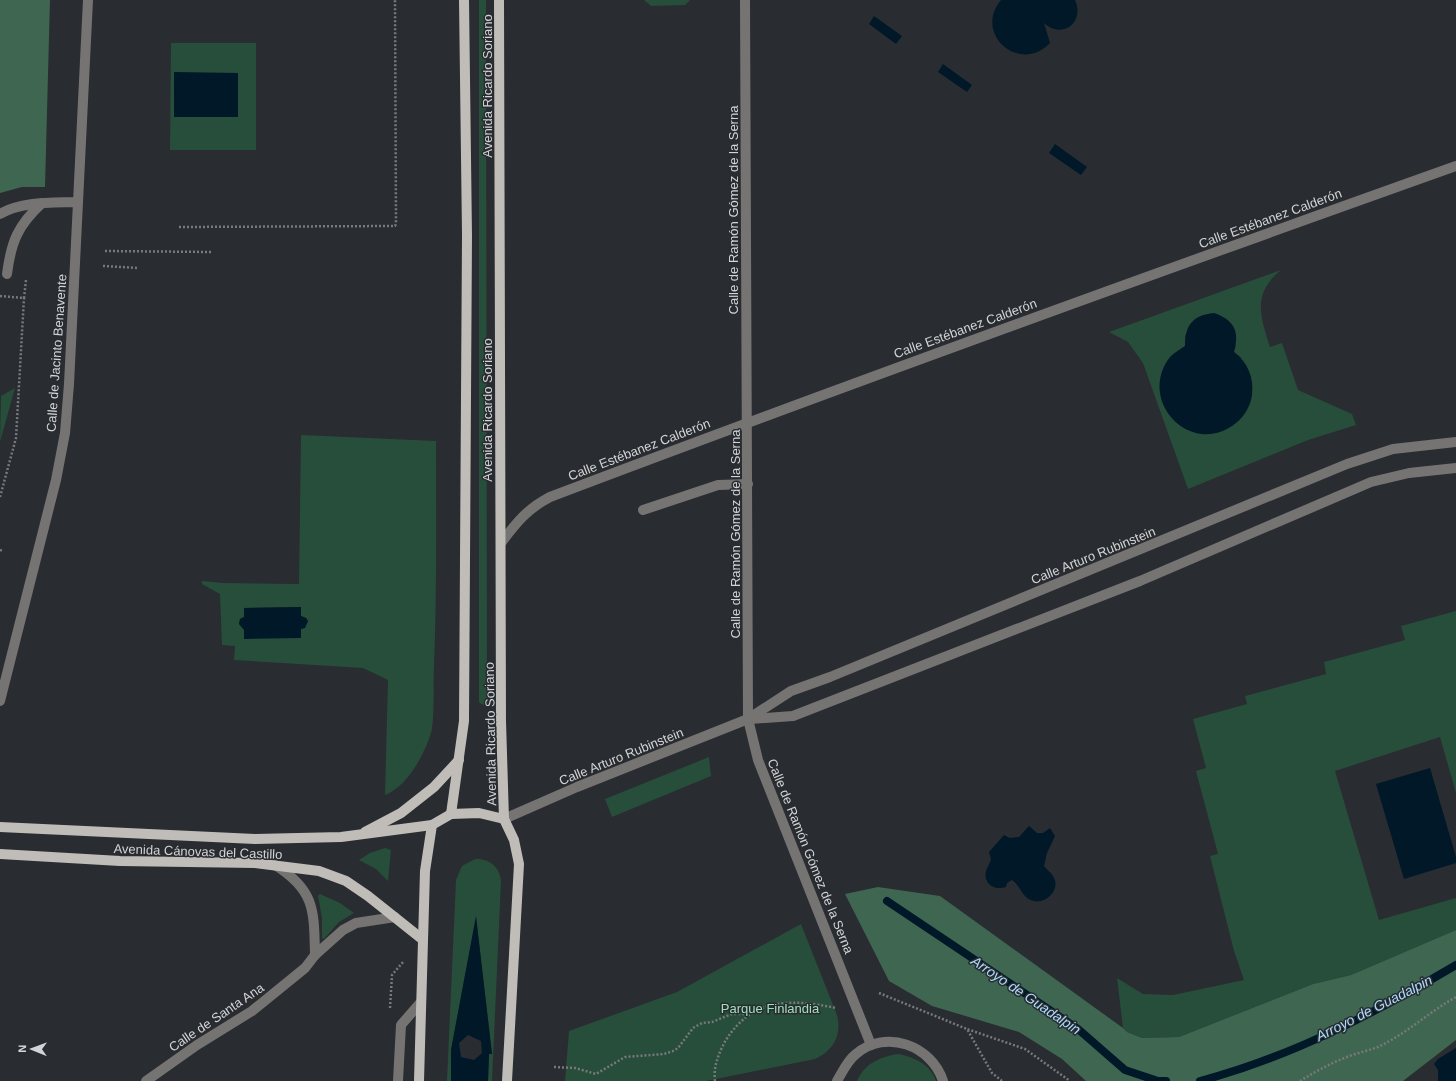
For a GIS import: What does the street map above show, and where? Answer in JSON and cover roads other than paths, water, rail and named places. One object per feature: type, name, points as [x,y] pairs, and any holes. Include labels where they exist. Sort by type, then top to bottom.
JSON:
[{"type":"main road","name":"Avenida Ricardo Soriano","points":[[451,814],[464,721],[467,234],[464,0]]},
{"type":"main road","name":"Avenida Ricardo Soriano","points":[[499,0],[501,721],[504,819]]},
{"type":"main road","points":[[358,836],[401,813],[434,787],[459,760]]},
{"type":"main road","points":[[419,1081],[422,939],[426,871],[432,826],[451,814],[479,813],[504,819],[514,840],[520,864],[507,1081]]},
{"type":"main road","name":"Avenida Cánovas del Castillo","points":[[0,827],[255,839],[358,836],[432,826]]},
{"type":"main road","name":"Avenida Cánovas del Castillo","points":[[0,854],[120,862],[275,865],[319,871],[346,881],[422,939]]},
{"type":"street","name":"Calle de Jacinto Benavente","points":[[0,701],[56,480],[64,433],[69,384],[88,0]]},
{"type":"street","name":"Calle de Ramón Gómez de la Serna","points":[[745,0],[748,422],[748,719],[758,760],[871,1045]]},
{"type":"street","name":"Calle Estébanez Calderón","points":[[500,543],[520,517],[537,504],[550,497],[748,422],[1139,278],[1456,166]]},
{"type":"street","points":[[0,214],[8,209],[42,203],[78,202]]},
{"type":"street","points":[[7,274],[10,252],[16,234],[27,216],[42,203]]},
{"type":"street","name":"Calle Arturo Rubinstein","points":[[504,819],[577,787],[748,719],[792,692],[1352,462],[1393,449],[1456,442]]},
{"type":"street","name":"Calle Arturo Rubinstein","points":[[748,719],[793,716],[1140,581],[1371,482],[1409,473],[1456,468]]},
{"type":"street","points":[[643,510],[718,485],[748,484]]},
{"type":"street","points":[[275,865],[289,874],[302,886],[308,896],[314,924],[315,955]]},
{"type":"street","name":"Calle de Santa Ana","points":[[146,1081],[197,1044],[252,1012],[305,968],[315,955],[343,930],[356,923],[395,917]]},
{"type":"street","points":[[398,1081],[401,1025],[421,1002]]},
{"type":"street","points":[[837,1081],[846,1064],[857,1053],[871,1045],[888,1041],[906,1044],[922,1052],[935,1064],[943,1081]]},
{"type":"water","points":[[1001,0],[1075,0],[1077,15],[1075,21],[1065,29],[1058,30],[1051,28],[1044,23],[1050,43],[1038,52],[1025,54],[1013,52],[1003,46],[996,37],[992,25],[994,13]]},
{"type":"water","points":[[874,16],[902,36],[896,44],[869,24]]},
{"type":"water","points":[[943,64],[972,85],[967,92],[938,72]]},
{"type":"water","points":[[174,72],[238,73],[238,117],[174,117]]},
{"type":"water","points":[[1055,144],[1087,167],[1081,175],[1049,153]]},
{"type":"water","points":[[1214,313],[1226,319],[1234,327],[1236,332],[1236,345],[1234,352],[1243,361],[1249,371],[1252,382],[1252,395],[1247,410],[1242,418],[1236,423],[1219,432],[1202,434],[1187,430],[1174,420],[1164,407],[1160,391],[1161,374],[1170,357],[1185,346],[1187,332],[1192,322],[1201,316]]},
{"type":"water","points":[[301,607],[301,616],[306,618],[308,621],[305,628],[301,629],[301,638],[244,639],[244,630],[239,624],[240,619],[244,617],[244,608]]},
{"type":"water","points":[[1430,768],[1456,857],[1456,863],[1404,879],[1376,784]]},
{"type":"water","points":[[1029,826],[1037,833],[1043,833],[1050,828],[1055,836],[1047,853],[1044,866],[1053,876],[1055,887],[1051,895],[1039,901],[1030,900],[1027,898],[1012,880],[1007,883],[1006,887],[998,888],[988,883],[986,880],[986,870],[991,859],[989,852],[1004,835],[1010,838],[1019,837]]},
{"type":"water","points":[[476,916],[492,1054],[489,1054],[488,1081],[451,1081],[451,1050]],"holes":[[[468,1035],[481,1041],[482,1053],[474,1060],[461,1057],[459,1043]]]},
{"type":"water","points":[[1456,1048],[1456,1081],[1438,1081],[1438,1070],[1434,1064],[1438,1059]]},
{"type":"waterway","name":"Arroyo de Guadalpin","points":[[887,901],[1078,1029],[1125,1070],[1158,1081],[1166,1081]]},
{"type":"waterway","name":"Arroyo de Guadalpin","points":[[1200,1081],[1267,1060],[1332,1032],[1395,1000],[1456,965]]},
{"type":"park label","name":"Parque Finlandia","points":[[770,1008]]}]
